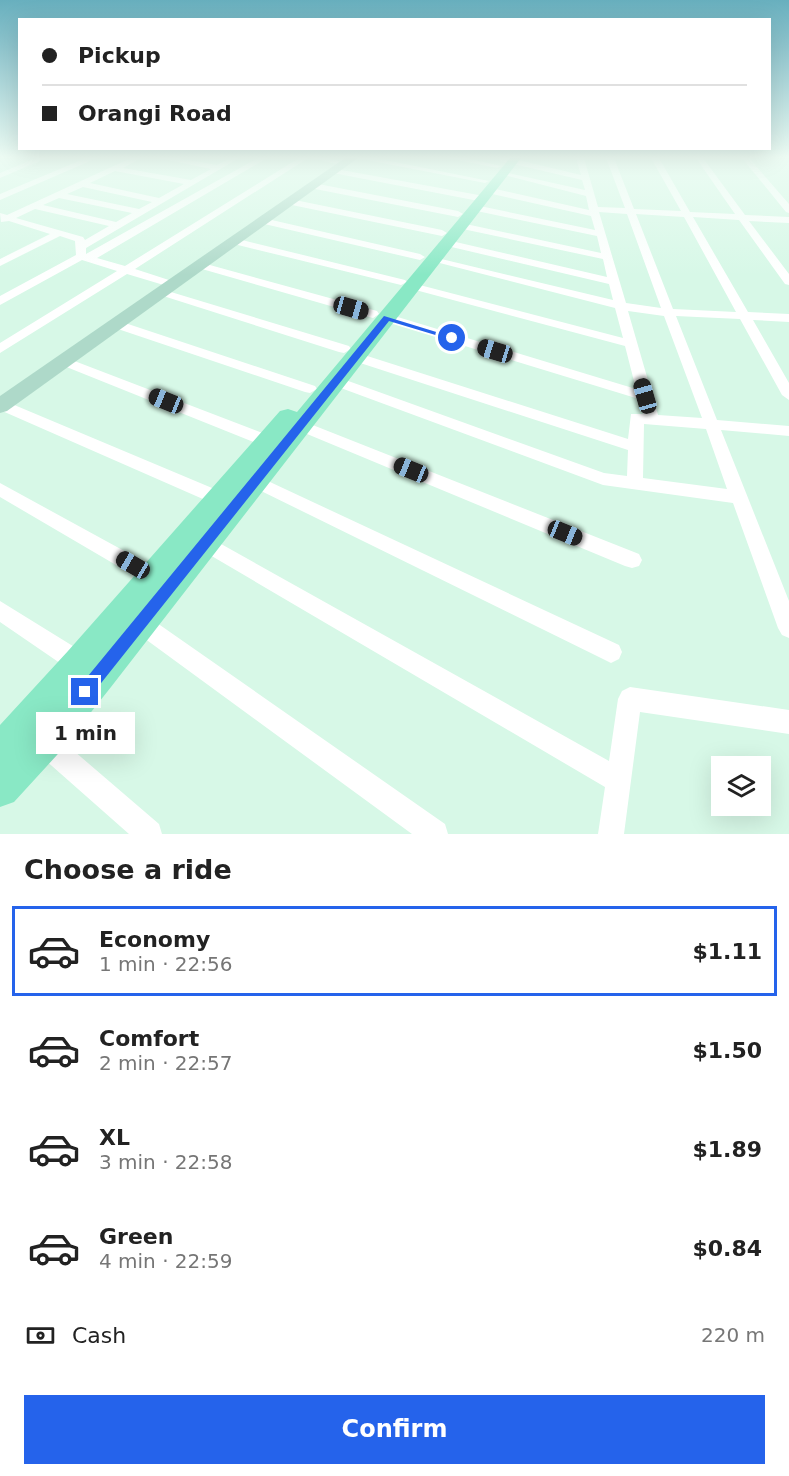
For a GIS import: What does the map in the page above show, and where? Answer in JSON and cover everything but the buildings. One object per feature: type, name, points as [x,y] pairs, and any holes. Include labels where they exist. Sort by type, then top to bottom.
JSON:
[{"type":"main road","points":[[0,788],[44,742],[89,669],[152,576],[310,389],[350,353],[477,199]]},
{"type":"main road","points":[[0,752],[140,623],[335,381],[350,353]]},
{"type":"street","points":[[2,219],[54,197]]},
{"type":"street","points":[[67,197],[140,212]]},
{"type":"street","points":[[142,197],[160,201]]},
{"type":"street","points":[[84,253],[117,225],[167,197]]},
{"type":"street","points":[[3,296],[190,197]]},
{"type":"street","points":[[0,350],[243,197]]},
{"type":"street","points":[[0,405],[297,197]]},
{"type":"street","points":[[451,197],[594,211],[632,210],[789,220]]},
{"type":"street","points":[[290,202],[536,197]]},
{"type":"street","points":[[590,197],[652,420]]},
{"type":"street","points":[[626,197],[667,312],[789,626]]},
{"type":"street","points":[[677,197],[789,394]]},
{"type":"street","points":[[727,197],[789,282]]},
{"type":"street","points":[[779,197],[789,210]]},
{"type":"street","points":[[477,199],[607,257]]},
{"type":"street","points":[[477,199],[614,282]]},
{"type":"street","points":[[477,199],[621,306],[642,311],[789,318]]},
{"type":"street","points":[[263,221],[477,199],[601,234]]},
{"type":"street","points":[[33,206],[117,225]]},
{"type":"street","points":[[2,219],[80,239],[84,253]]},
{"type":"street","points":[[0,263],[59,233]]},
{"type":"street","points":[[234,241],[631,344]]},
{"type":"street","points":[[0,251],[16,255]]},
{"type":"street","points":[[84,253],[166,288],[350,353],[636,447]]},
{"type":"street","points":[[199,265],[380,316],[645,396]]},
{"type":"street","points":[[116,324],[310,389]]},
{"type":"street","points":[[64,361],[267,441]]},
{"type":"street","points":[[335,381],[603,479],[739,497]]},
{"type":"street","points":[[0,405],[218,498]]},
{"type":"street","points":[[635,484],[636,418],[789,431]]},
{"type":"street","points":[[300,425],[632,560]]},
{"type":"street","points":[[255,481],[611,652]]},
{"type":"street","points":[[0,489],[152,576]]},
{"type":"street","points":[[205,543],[618,780]]},
{"type":"street","points":[[0,610],[89,669]]},
{"type":"street","points":[[140,623],[435,834]]},
{"type":"street","points":[[611,834],[630,699],[789,722]]},
{"type":"street","points":[[44,742],[149,834]]},
{"type":"route","points":[[85,692],[387,318],[452,338]]}]
